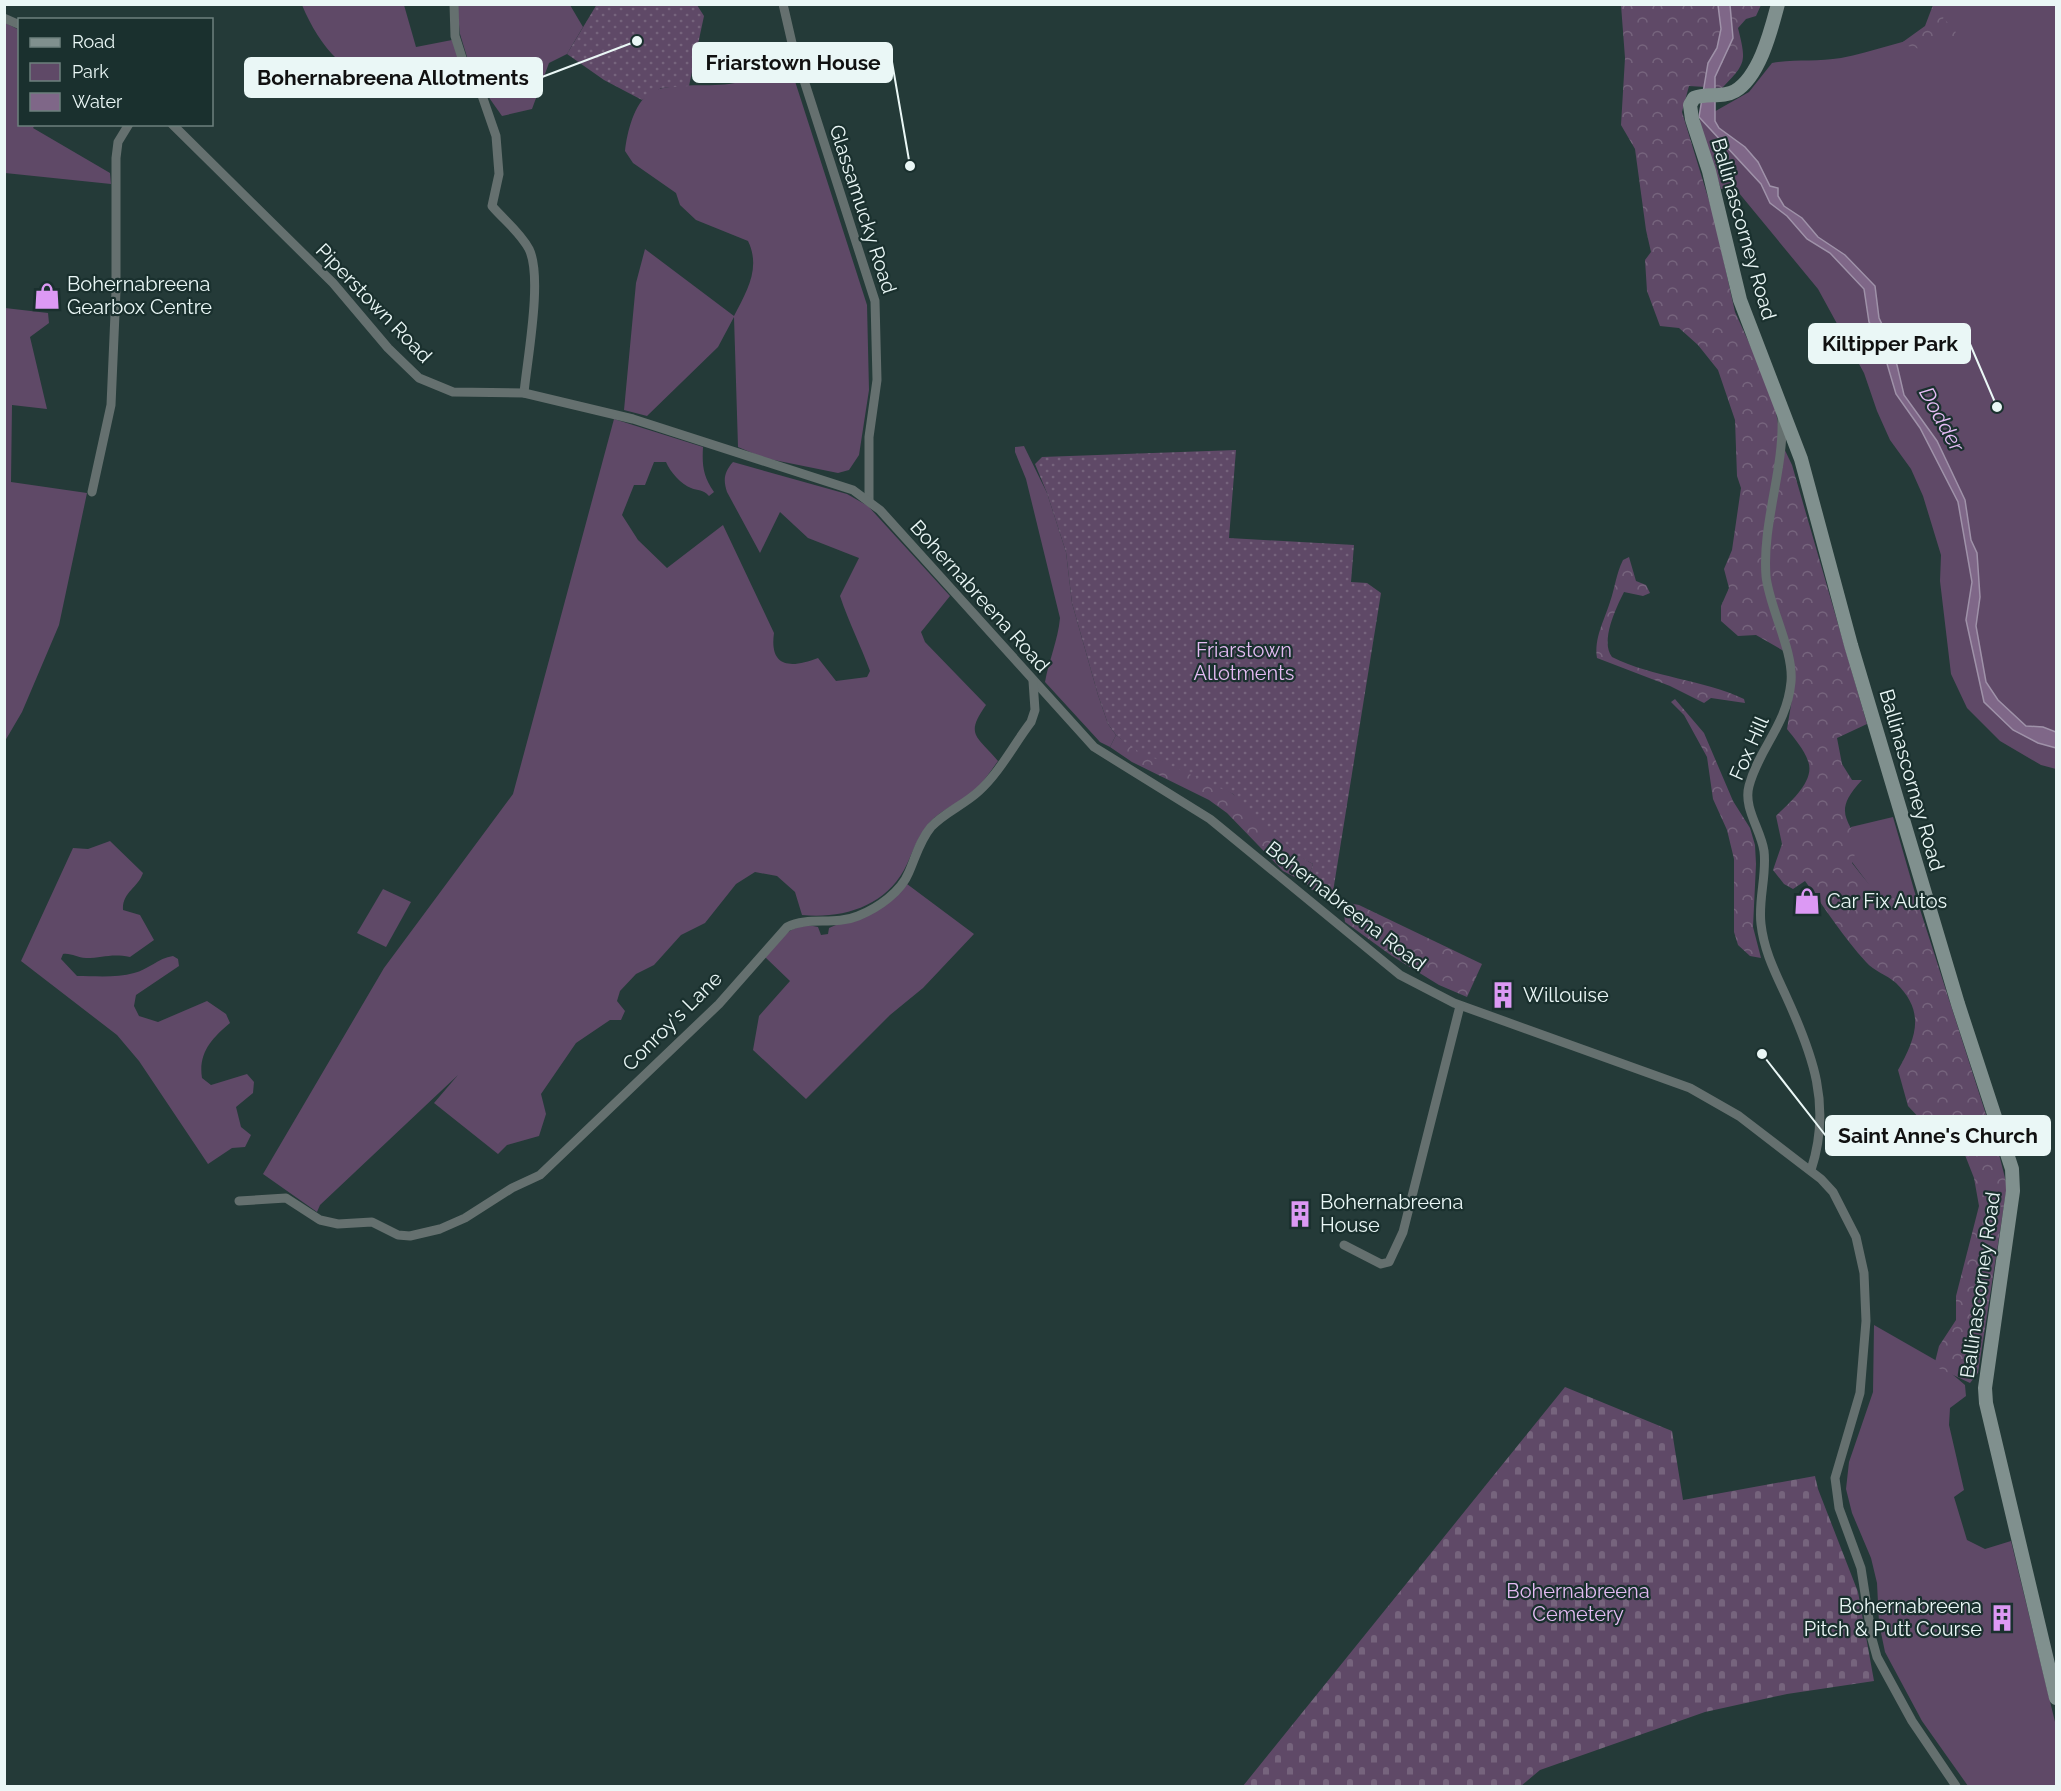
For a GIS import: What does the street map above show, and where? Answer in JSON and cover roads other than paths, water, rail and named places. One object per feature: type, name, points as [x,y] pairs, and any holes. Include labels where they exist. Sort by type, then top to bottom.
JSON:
[{"type":"main road","name":"Ballinascorney Road","points":[[1778,4],[1768,40],[1753,69],[1735,91],[1694,98],[1690,105],[1692,119],[1716,198],[1740,300],[1801,459],[1851,645],[1958,1004],[2012,1169],[2013,1191],[1986,1381],[1986,1403],[2056,1698]]},
{"type":"street","points":[[453,4],[455,36],[464,64],[477,81],[496,136],[499,174],[492,196],[492,206],[523,239],[533,262],[533,311],[524,393]]},
{"type":"street","name":"Glassamucky Road","points":[[783,4],[792,43],[874,301],[877,380],[869,437],[869,500]]},
{"type":"street","points":[[4,18],[18,24]]},
{"type":"street","points":[[92,492],[111,405],[116,291],[116,158],[118,142],[128,126]]},
{"type":"street","name":"Piperstown Road","points":[[174,126],[333,283],[388,348],[419,378],[453,392],[524,393],[633,419],[765,464],[837,484],[869,500]]},
{"type":"street","name":"Fox Hill","points":[[1781,403],[1781,455],[1766,576],[1791,680],[1782,721],[1748,789],[1749,806],[1761,836],[1764,855],[1760,922],[1765,948],[1814,1063],[1819,1086],[1820,1122],[1811,1170]]},
{"type":"street","name":"Bohernabreena Road","points":[[869,500],[963,599],[1033,681],[1094,747],[1210,819],[1400,975],[1461,1006],[1690,1088],[1738,1116],[1811,1170],[1833,1192],[1856,1237],[1864,1273],[1866,1343],[1860,1393],[1835,1478],[1839,1508],[1861,1568],[1877,1657],[1912,1720],[1956,1786]]},
{"type":"street","name":"Conroy's Lane","points":[[239,1201],[286,1198],[320,1220],[338,1224],[372,1222],[398,1235],[411,1236],[440,1229],[465,1218],[512,1188],[540,1175],[719,1004],[787,927],[799,920],[832,922],[858,916],[893,894],[909,873],[922,840],[930,828],[942,816],[980,790],[1032,722],[1035,710],[1033,681]]},
{"type":"street","points":[[1344,1245],[1381,1264],[1389,1262],[1395,1252],[1414,1194],[1461,1006]]},
{"type":"water","points":[[1718,5],[1730,5],[1733,38],[1715,77],[1715,121],[1719,128],[1745,147],[1758,162],[1770,186],[1778,188],[1778,196],[1784,206],[1802,218],[1818,237],[1845,255],[1875,286],[1879,318],[1891,343],[1890,351],[1897,365],[1904,395],[1937,441],[1965,500],[1971,540],[1977,553],[1980,597],[1976,626],[1986,682],[1998,700],[2026,726],[2043,727],[2056,732],[2056,748],[2038,743],[2013,730],[1984,702],[1966,620],[1972,582],[1958,502],[1920,428],[1896,394],[1880,340],[1869,322],[1864,289],[1830,253],[1807,239],[1787,216],[1770,203],[1761,184],[1699,117],[1708,63],[1717,48],[1721,29]]},
{"type":"place","name":"Bohernabreena Allotments","points":[[637,41]]},
{"type":"place","name":"Friarstown House","points":[[910,166]]},
{"type":"place","name":"Bohernabreena Gearbox Centre","points":[[47,296]]},
{"type":"place","name":"Kiltipper Park","points":[[1997,407]]},
{"type":"place","name":"Car Fix Autos","points":[[1807,901]]},
{"type":"place","name":"Willouise","points":[[1503,995]]},
{"type":"place","name":"Saint Anne's Church","points":[[1762,1054]]},
{"type":"place","name":"Bohernabreena House","points":[[1300,1214]]},
{"type":"place","name":"Bohernabreena Pitch & Putt Course","points":[[2002,1618]]},
{"type":"water label","name":"Dodder","points":[[1942,419]]},
{"type":"park label","name":"Friarstown Allotments","points":[[1244,662]]},
{"type":"park label","name":"Bohernabreena Cemetery","points":[[1578,1602]]}]
